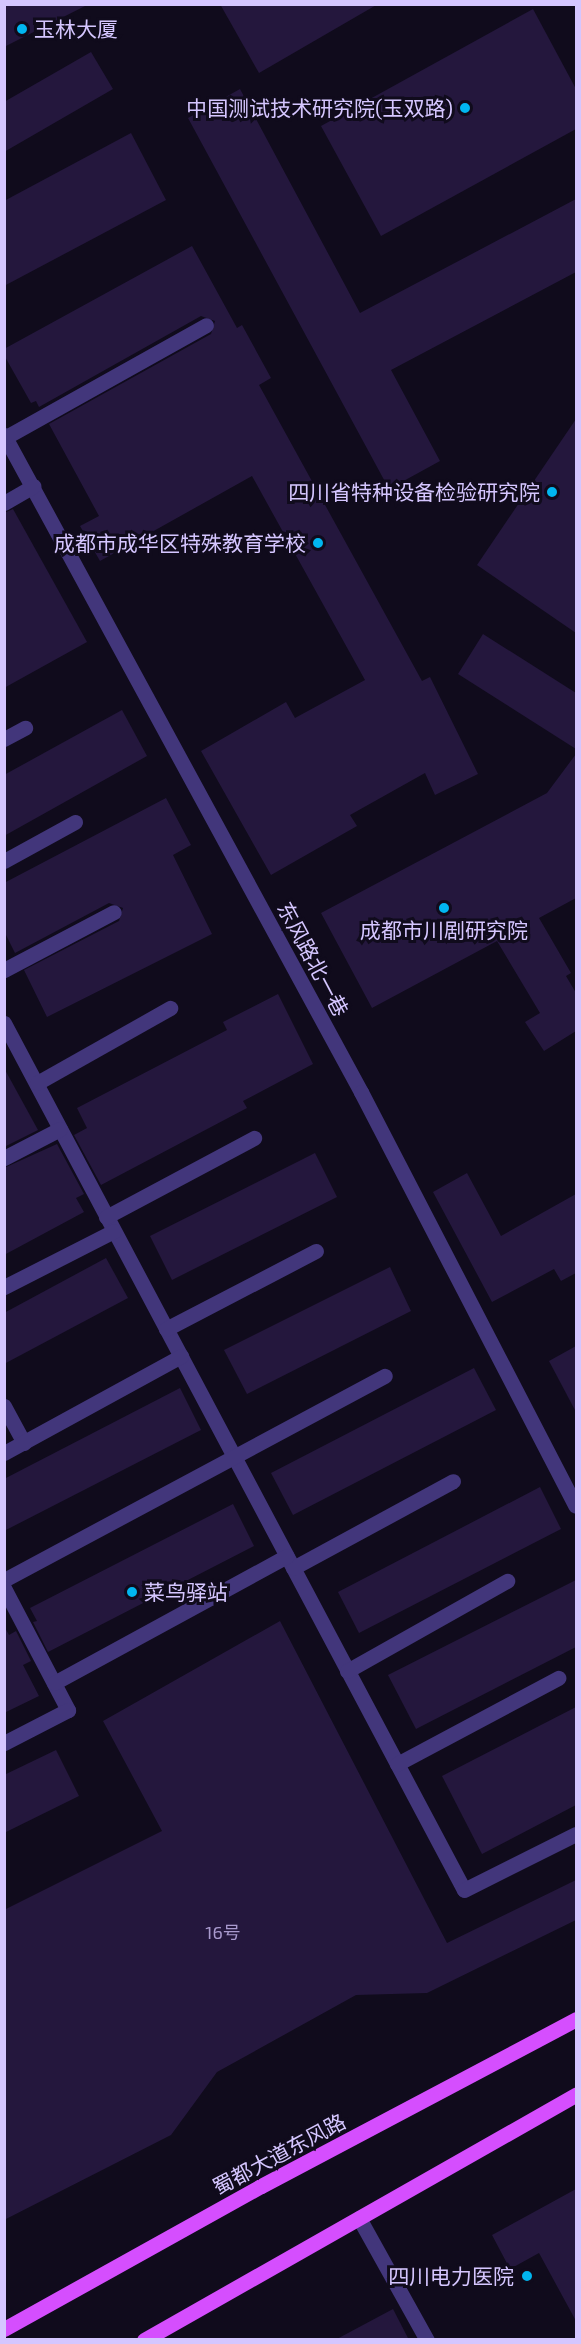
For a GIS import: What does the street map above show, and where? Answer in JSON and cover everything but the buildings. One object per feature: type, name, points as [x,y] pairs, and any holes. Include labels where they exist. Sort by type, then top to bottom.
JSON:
[{"type":"main road","name":"蜀都大道东风路","points":[[4,2329],[261,2186],[576,2019]]},
{"type":"main road","points":[[144,2340],[576,2094]]},
{"type":"street","points":[[5,436],[206,325]]},
{"type":"street","name":"东风路北一巷","points":[[5,436],[361,1092],[576,1506]]},
{"type":"street","points":[[4,502],[33,486]]},
{"type":"street","points":[[4,739],[25,728]]},
{"type":"street","points":[[4,861],[75,822]]},
{"type":"street","points":[[4,970],[114,912]]},
{"type":"street","points":[[37,1083],[171,1008]]},
{"type":"street","points":[[5,1027],[37,1083],[464,1890],[576,1834]]},
{"type":"street","points":[[4,1158],[60,1129]]},
{"type":"street","points":[[106,1216],[254,1138]]},
{"type":"street","points":[[4,1287],[114,1231]]},
{"type":"street","points":[[166,1329],[316,1251]]},
{"type":"street","points":[[4,1453],[181,1356]]},
{"type":"street","points":[[4,1580],[385,1376]]},
{"type":"street","points":[[4,1406],[24,1443]]},
{"type":"street","points":[[54,1683],[453,1481]]},
{"type":"street","points":[[347,1671],[507,1581]]},
{"type":"street","points":[[4,1588],[68,1710],[4,1743]]},
{"type":"street","points":[[397,1764],[558,1678]]},
{"type":"street","points":[[359,2218],[427,2340]]},
{"type":"place","name":"玉林大厦","points":[[22,29]]},
{"type":"place","name":"中国测试技术研究院(玉双路)","points":[[465,108]]},
{"type":"place","name":"四川省特种设备检验研究院","points":[[552,492]]},
{"type":"place","name":"成都市成华区特殊教育学校","points":[[318,543]]},
{"type":"place","name":"成都市川剧研究院","points":[[444,908]]},
{"type":"place","name":"菜鸟驿站","points":[[132,1592]]},
{"type":"place","name":"四川电力医院","points":[[527,2276]]}]
